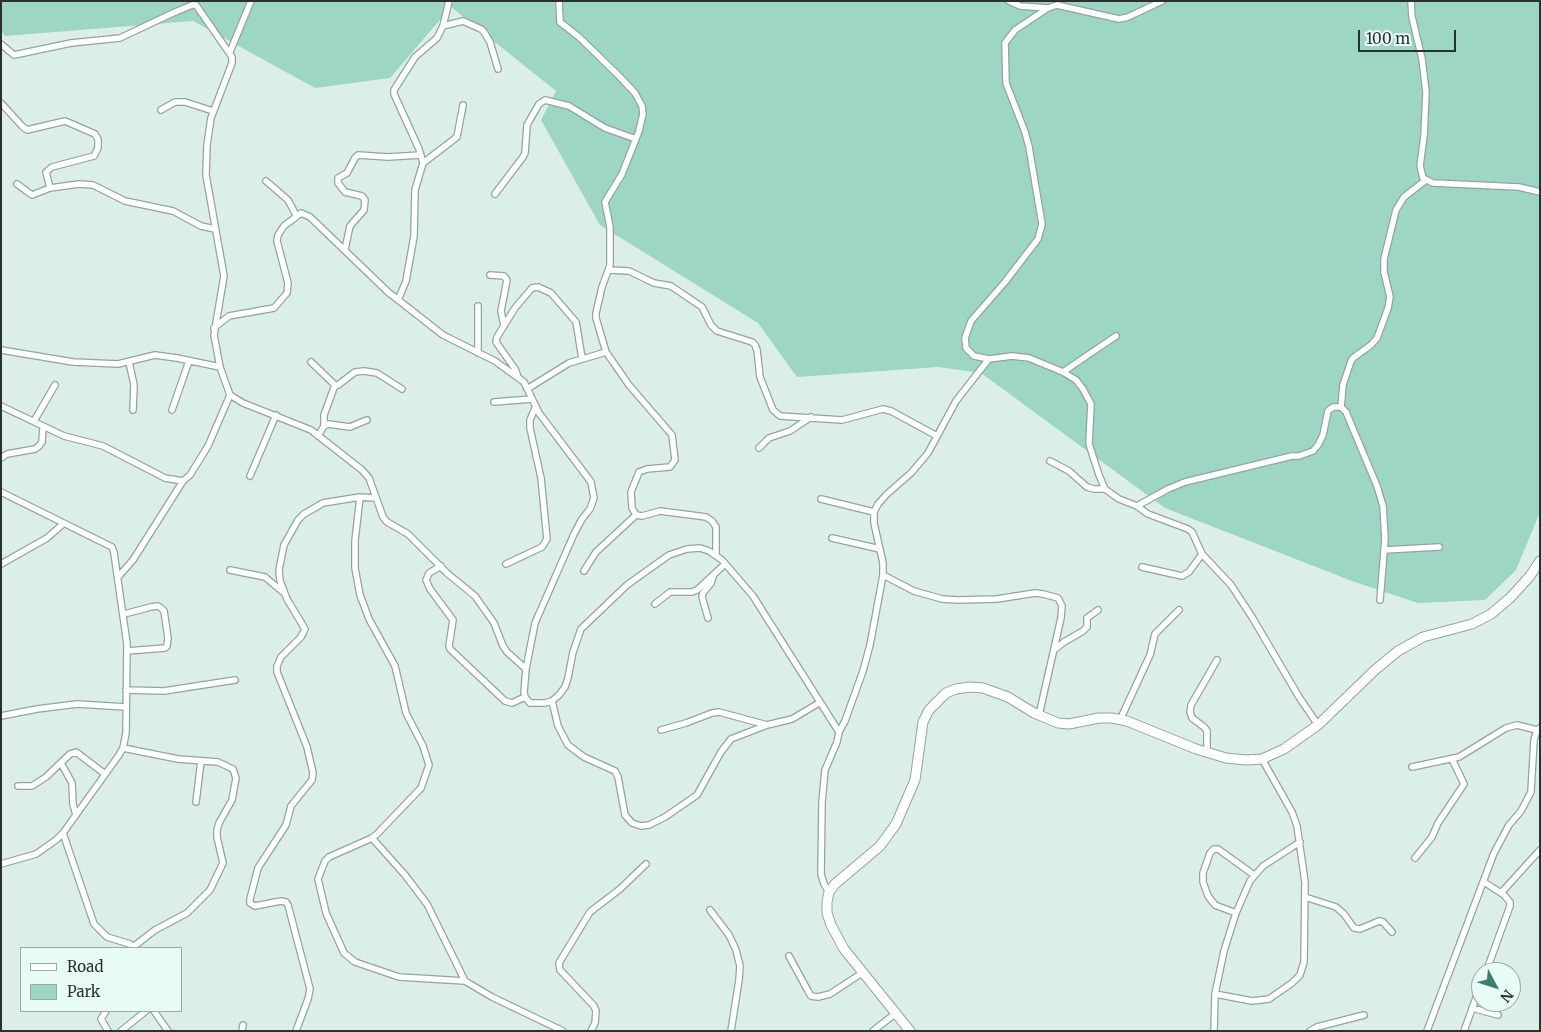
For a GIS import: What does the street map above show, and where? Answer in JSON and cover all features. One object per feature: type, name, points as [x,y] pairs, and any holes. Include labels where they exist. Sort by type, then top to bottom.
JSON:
[{"type":"main road","points":[[910,1031],[844,949],[831,925],[827,913],[827,902],[829,892],[844,875],[880,846],[896,824],[915,780],[923,722],[928,710],[936,700],[956,689],[982,688],[1008,697],[1039,715],[1058,723],[1070,724],[1098,718],[1120,720],[1226,758],[1246,760],[1262,758],[1284,749],[1318,725],[1375,670],[1398,651],[1423,637],[1472,624],[1491,614],[1510,598],[1530,576],[1540,561]]},
{"type":"street","points":[[230,52],[251,1]]},
{"type":"street","points":[[398,300],[406,281],[414,236],[415,190],[423,163],[394,90],[412,62],[434,42],[443,26],[449,1]]},
{"type":"street","points":[[559,1],[560,22],[599,56],[640,100],[643,114],[636,139],[622,174],[605,202],[610,227],[609,270],[602,287],[596,313],[606,352],[629,384],[672,435],[673,464],[670,467],[642,470],[637,475],[630,498],[636,515]]},
{"type":"street","points":[[1009,1],[1020,6],[1048,8]]},
{"type":"street","points":[[1162,1],[1128,17],[1119,19],[1058,5],[1048,8],[1015,30],[1007,38],[1004,47],[1006,83],[1025,132],[1033,167],[1042,224],[1038,239],[1005,282],[971,321],[964,338],[966,348],[974,356],[989,359],[1012,356],[1029,358],[1063,372],[1076,380],[1091,404],[1089,444],[1105,489],[1119,499],[1137,506],[1159,519],[1188,529],[1195,537],[1202,554],[1231,585],[1299,698],[1318,725]]},
{"type":"street","points":[[1411,1],[1412,17],[1422,59],[1426,92],[1421,173],[1426,180],[1432,183],[1519,187],[1540,192]]},
{"type":"street","points":[[1,44],[14,55],[71,43],[120,38],[192,4],[196,5],[232,57],[232,64],[213,111],[207,145],[206,174],[224,282],[214,328],[220,368],[230,395],[243,403],[304,426],[366,474],[379,511],[387,522],[408,534],[480,603],[494,624],[507,652],[526,669]]},
{"type":"street","points":[[443,26],[462,20],[481,28],[490,42],[498,69]]},
{"type":"street","points":[[495,194],[525,153],[527,125],[539,104],[545,100],[569,106],[605,128],[636,139]]},
{"type":"street","points":[[161,110],[175,102],[185,102],[213,111]]},
{"type":"street","points":[[1,103],[28,130],[65,121],[95,134],[98,148],[94,156],[49,169],[46,172],[46,177],[50,188]]},
{"type":"street","points":[[423,163],[457,137],[463,106]]},
{"type":"street","points":[[345,249],[350,226],[364,210],[365,200],[362,196],[345,192],[338,183],[338,178],[348,173],[358,155],[421,155]]},
{"type":"street","points":[[1340,407],[1343,385],[1351,361],[1356,355],[1372,345],[1377,338],[1388,308],[1390,297],[1384,272],[1384,259],[1396,210],[1404,197],[1426,180]]},
{"type":"street","points":[[266,182],[288,200],[296,215]]},
{"type":"street","points":[[17,184],[32,195],[50,188],[79,184],[93,185],[126,201],[173,211],[201,226],[215,229]]},
{"type":"street","points":[[214,328],[229,316],[274,308],[287,293],[288,283],[277,241],[278,235],[284,226],[296,215],[301,213],[310,217],[398,300],[443,334],[495,361],[524,382],[535,408],[591,482],[594,498],[590,509],[574,534],[539,613],[533,632],[524,692],[525,697],[530,703],[552,701],[565,687],[573,652],[581,629],[627,585],[669,555],[687,549],[700,548],[716,554],[753,596],[839,732]]},
{"type":"street","points":[[609,270],[629,271],[654,283],[671,286],[702,307],[716,331],[752,342],[757,350],[760,377],[773,410],[780,416],[842,420],[883,409],[891,411],[936,436]]},
{"type":"street","points":[[490,275],[504,276],[507,280],[501,311],[504,326]]},
{"type":"street","points":[[518,377],[515,368],[496,342],[497,337],[519,301],[532,288],[538,287],[556,297],[576,322],[582,358]]},
{"type":"street","points":[[478,306],[478,353]]},
{"type":"street","points":[[1063,372],[1116,336]]},
{"type":"street","points":[[1,350],[73,362],[118,364],[155,356],[220,368]]},
{"type":"street","points":[[527,389],[569,363],[606,352]]},
{"type":"street","points":[[829,892],[821,874],[822,802],[825,770],[863,671],[870,645],[883,575],[874,523],[874,512],[887,494],[928,453],[956,401],[989,359]]},
{"type":"street","points":[[172,410],[189,361]]},
{"type":"street","points":[[129,362],[134,385],[133,410]]},
{"type":"street","points":[[311,362],[335,385]]},
{"type":"street","points":[[335,385],[338,385],[355,372],[364,371],[377,373],[402,389]]},
{"type":"street","points":[[34,421],[55,385]]},
{"type":"street","points":[[318,436],[324,426],[324,414],[335,385]]},
{"type":"street","points":[[118,577],[133,560],[183,481],[190,475],[208,446],[230,395]]},
{"type":"street","points":[[494,402],[532,399]]},
{"type":"street","points":[[1,406],[64,436],[103,446],[165,478],[183,481]]},
{"type":"street","points":[[1137,506],[1185,482],[1299,456],[1313,451],[1323,435],[1328,411],[1333,407],[1340,407],[1346,412],[1379,492],[1386,524],[1380,600]]},
{"type":"street","points":[[506,564],[542,547],[547,539],[541,478],[530,428],[530,420],[535,408]]},
{"type":"street","points":[[250,476],[276,415]]},
{"type":"street","points":[[759,448],[769,438],[790,431],[811,417]]},
{"type":"street","points":[[324,426],[328,424],[350,427],[367,420]]},
{"type":"street","points":[[1,458],[7,454],[35,449],[39,446],[42,442],[43,426]]},
{"type":"street","points":[[1050,461],[1069,471],[1087,487],[1105,489]]},
{"type":"street","points":[[1,492],[112,547],[127,634],[126,733],[123,748],[63,833],[36,854],[1,864]]},
{"type":"street","points":[[360,498],[355,540],[355,568],[360,595],[369,619],[397,670],[406,713],[423,746],[429,765],[417,794],[372,838],[329,857],[319,874],[318,884],[324,907],[344,952],[347,956],[361,964],[399,977],[465,981],[517,1010],[563,1031]]},
{"type":"street","points":[[296,1031],[310,989],[288,905],[286,902],[281,901],[255,906],[250,903],[258,868],[286,825],[291,806],[312,780],[313,773],[307,747],[277,672],[276,666],[281,657],[301,637],[305,629],[289,604],[278,575],[284,545],[298,520],[304,514],[323,503],[375,498]]},
{"type":"street","points":[[821,499],[874,512]]},
{"type":"street","points":[[636,515],[642,516],[660,510],[706,517],[716,526],[716,554]]},
{"type":"street","points":[[584,571],[596,552],[636,515]]},
{"type":"street","points":[[1,564],[40,542],[63,524]]},
{"type":"street","points":[[832,538],[880,549]]},
{"type":"street","points":[[1384,550],[1439,547]]},
{"type":"street","points":[[1142,567],[1182,576],[1190,572],[1202,554]]},
{"type":"street","points":[[655,604],[670,592],[692,592],[697,590],[725,564]]},
{"type":"street","points":[[440,566],[429,573],[426,580],[430,589],[453,620],[450,649],[505,701],[512,703],[525,697]]},
{"type":"street","points":[[230,570],[262,576],[285,595]]},
{"type":"street","points":[[268,580],[278,575]]},
{"type":"street","points":[[883,575],[914,591],[942,599],[997,598],[1035,593],[1058,598],[1062,606],[1039,715]]},
{"type":"street","points":[[708,618],[702,597],[713,576]]},
{"type":"street","points":[[124,614],[158,606],[164,611],[168,638],[165,648],[127,651]]},
{"type":"street","points":[[1054,650],[1068,639],[1083,631],[1087,626],[1087,618],[1098,610]]},
{"type":"street","points":[[1120,720],[1150,655],[1156,634],[1179,610]]},
{"type":"street","points":[[1207,752],[1207,731],[1192,718],[1190,712],[1191,705],[1218,660]]},
{"type":"street","points":[[126,690],[164,691],[235,680]]},
{"type":"street","points":[[552,701],[563,738],[576,752],[615,771],[618,776],[625,815],[632,823],[641,826],[649,825],[665,817],[697,795],[721,752],[731,739],[767,725],[792,719],[819,703]]},
{"type":"street","points":[[1,716],[77,704],[126,707]]},
{"type":"street","points":[[661,730],[718,712],[767,725]]},
{"type":"street","points":[[1412,767],[1452,759],[1467,753],[1506,728],[1517,725],[1538,729],[1534,740],[1531,792],[1528,800],[1502,836],[1494,853],[1427,1031]]},
{"type":"street","points":[[123,748],[178,759],[218,762],[230,766],[235,773],[232,800],[219,823],[216,837],[222,866],[210,890],[187,913],[154,930],[135,947]]},
{"type":"street","points":[[18,786],[32,786],[46,777],[70,754],[76,752],[105,774]]},
{"type":"street","points":[[1216,994],[1260,1002],[1269,999],[1300,975],[1304,962],[1305,882],[1297,826],[1292,812],[1262,758]]},
{"type":"street","points":[[1415,858],[1432,837],[1438,823],[1464,784],[1452,759]]},
{"type":"street","points":[[196,802],[201,760]]},
{"type":"street","points":[[60,763],[72,784],[73,804],[76,815]]},
{"type":"street","points":[[63,833],[94,924],[107,937],[132,947]]},
{"type":"street","points":[[372,838],[405,875],[427,904],[465,981]]},
{"type":"street","points":[[1214,1031],[1216,994],[1224,951],[1236,913],[1254,875],[1263,866],[1300,842]]},
{"type":"street","points":[[1236,913],[1215,905],[1208,896],[1203,873],[1210,853],[1214,849],[1218,849],[1254,875]]},
{"type":"street","points":[[1501,893],[1540,850]]},
{"type":"street","points":[[591,1031],[595,1023],[596,1011],[594,1006],[560,970],[559,963],[590,912],[620,889],[646,864]]},
{"type":"street","points":[[1484,882],[1508,899],[1510,906],[1490,962]]},
{"type":"street","points":[[1305,896],[1336,907],[1344,914],[1354,928],[1360,929],[1383,922],[1392,932]]},
{"type":"street","points":[[710,910],[729,935],[736,950],[740,966],[730,1031]]},
{"type":"street","points":[[789,956],[812,996],[818,997],[830,994],[862,973]]},
{"type":"street","points":[[1464,1031],[1471,1011]]},
{"type":"street","points":[[105,1012],[101,1019],[108,1031]]},
{"type":"street","points":[[121,1031],[145,1012]]},
{"type":"street","points":[[155,1012],[168,1031]]},
{"type":"street","points":[[1487,1012],[1498,1015]]},
{"type":"street","points":[[873,1031],[896,1013]]},
{"type":"street","points":[[1310,1031],[1317,1027],[1364,1015]]},
{"type":"green space","points":[[1,1],[1540,1],[1540,512],[1516,570],[1485,600],[1418,603],[1352,581],[1165,508],[981,373],[938,367],[797,377],[758,323],[600,225],[541,120],[556,91],[451,7],[390,78],[315,88],[193,21],[5,36],[1,30]]}]
